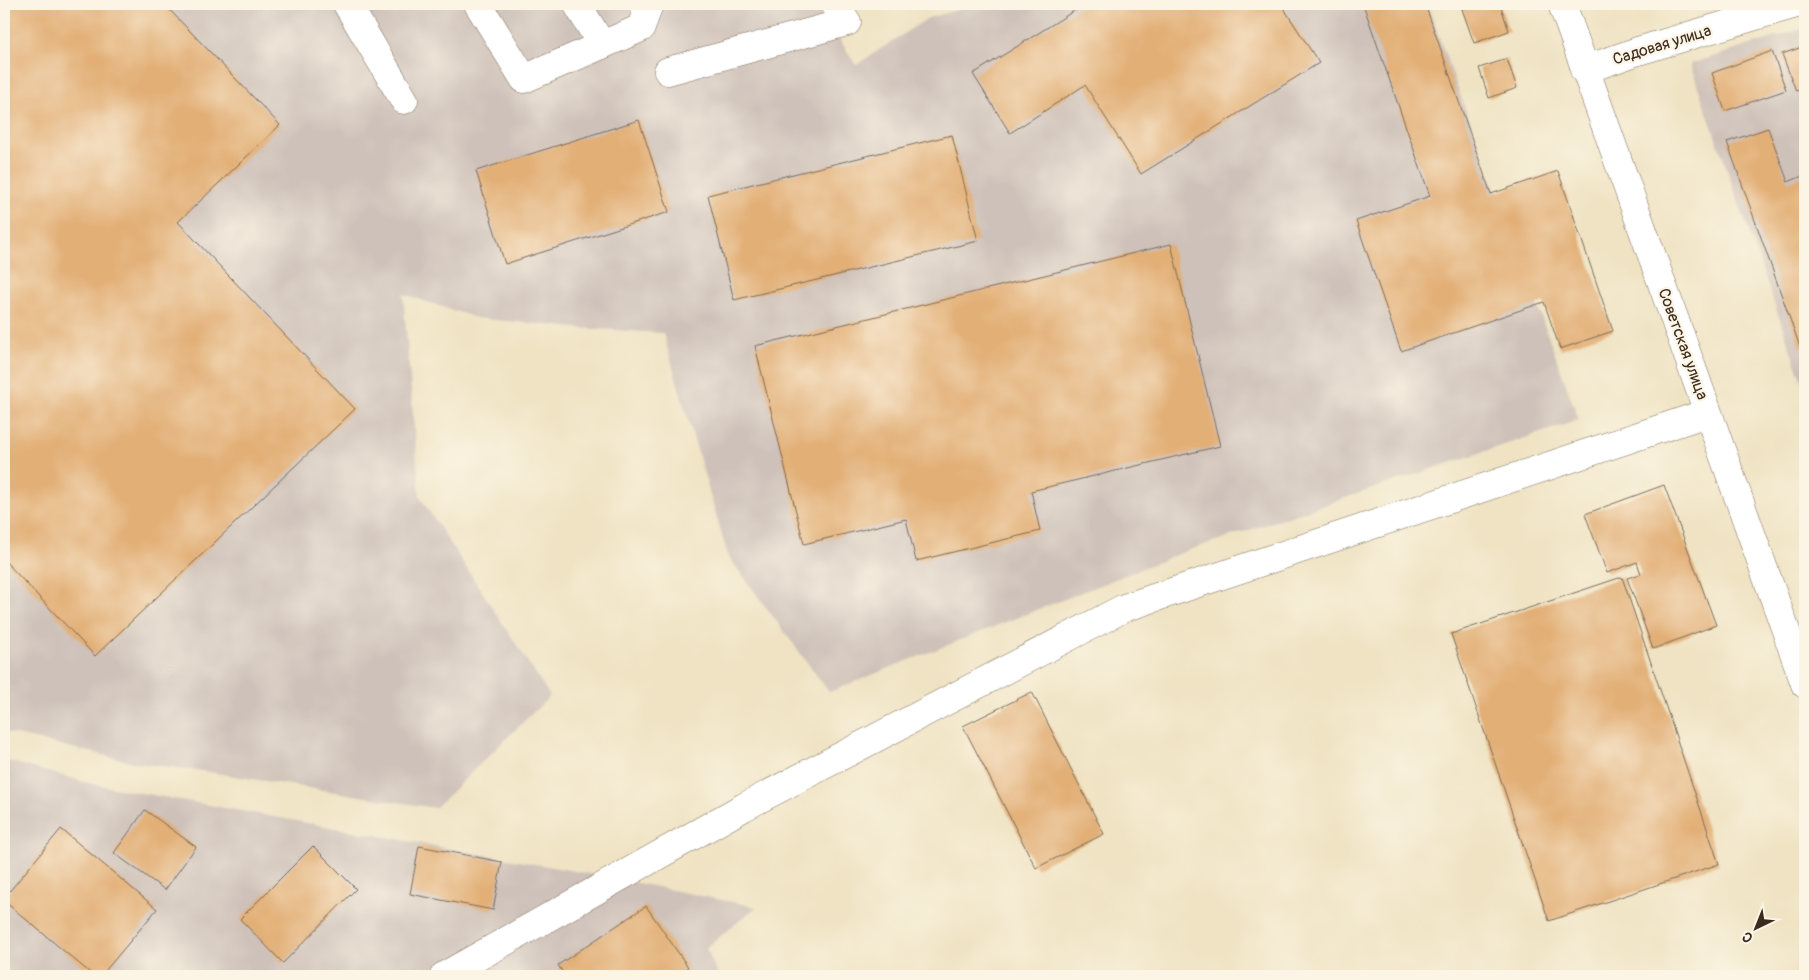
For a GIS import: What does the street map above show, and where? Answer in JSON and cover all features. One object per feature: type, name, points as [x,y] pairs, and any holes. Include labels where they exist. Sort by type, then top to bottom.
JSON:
[{"type":"street","points":[[347,4],[404,100]]},
{"type":"street","points":[[478,4],[524,79],[641,28],[649,4]]},
{"type":"street","points":[[577,4],[602,45]]},
{"type":"street","name":"Советская улица","points":[[1562,4],[1805,684]]},
{"type":"street","name":"Садовая улица","points":[[1584,70],[1638,51],[1796,4]]},
{"type":"street","points":[[668,70],[841,13]]},
{"type":"street","points":[[444,976],[744,807],[1124,608],[1707,413]]},
{"type":"shaded area","points":[[4,4],[817,4],[856,65],[928,18],[979,4],[1427,4],[1579,420],[1186,551],[829,692],[728,556],[663,333],[578,328],[476,318],[403,294],[420,497],[550,696],[435,808],[196,770],[137,763],[4,732]]},
{"type":"shaded area","points":[[1805,28],[1805,391],[1690,64]]},
{"type":"shaded area","points":[[4,760],[92,784],[618,879],[756,907],[706,948],[717,972],[713,976],[4,976]]},
{"type":"building","points":[[4,4],[164,4],[280,125],[178,222],[355,409],[95,656],[4,560]]},
{"type":"building","points":[[1085,4],[1281,4],[1319,63],[1141,174],[1085,85],[1010,133],[973,74]]},
{"type":"building","points":[[1363,4],[1425,4],[1491,194],[1558,171],[1613,331],[1560,349],[1544,302],[1401,351],[1356,221],[1430,196]]},
{"type":"building","points":[[1477,4],[1500,4],[1509,31],[1474,43],[1462,9]]},
{"type":"building","points":[[1805,46],[1805,88],[1796,91],[1782,54]]},
{"type":"building","points":[[1772,51],[1786,90],[1725,111],[1712,73]]},
{"type":"building","points":[[1507,59],[1517,88],[1489,98],[1479,68]]},
{"type":"building","points":[[639,120],[669,212],[505,264],[476,171]]},
{"type":"building","points":[[1768,128],[1788,182],[1805,175],[1805,345],[1800,347],[1727,142]]},
{"type":"building","points":[[952,135],[978,241],[734,300],[708,195]]},
{"type":"building","points":[[1171,244],[1220,446],[1031,491],[1040,531],[916,561],[906,519],[804,544],[755,346]]},
{"type":"building","points":[[1664,485],[1716,625],[1653,649],[1627,578],[1641,574],[1637,562],[1607,573],[1585,514]]},
{"type":"building","points":[[1622,577],[1719,864],[1549,921],[1451,634]]},
{"type":"building","points":[[1032,692],[1104,834],[1036,868],[963,726]]},
{"type":"building","points":[[145,810],[196,847],[165,890],[114,853]]},
{"type":"building","points":[[61,829],[157,909],[101,976],[94,976],[4,901],[4,898]]},
{"type":"building","points":[[313,846],[356,889],[283,963],[240,919]]},
{"type":"building","points":[[419,846],[502,862],[493,910],[410,894]]},
{"type":"building","points":[[646,906],[688,967],[674,976],[565,976],[558,965]]}]
